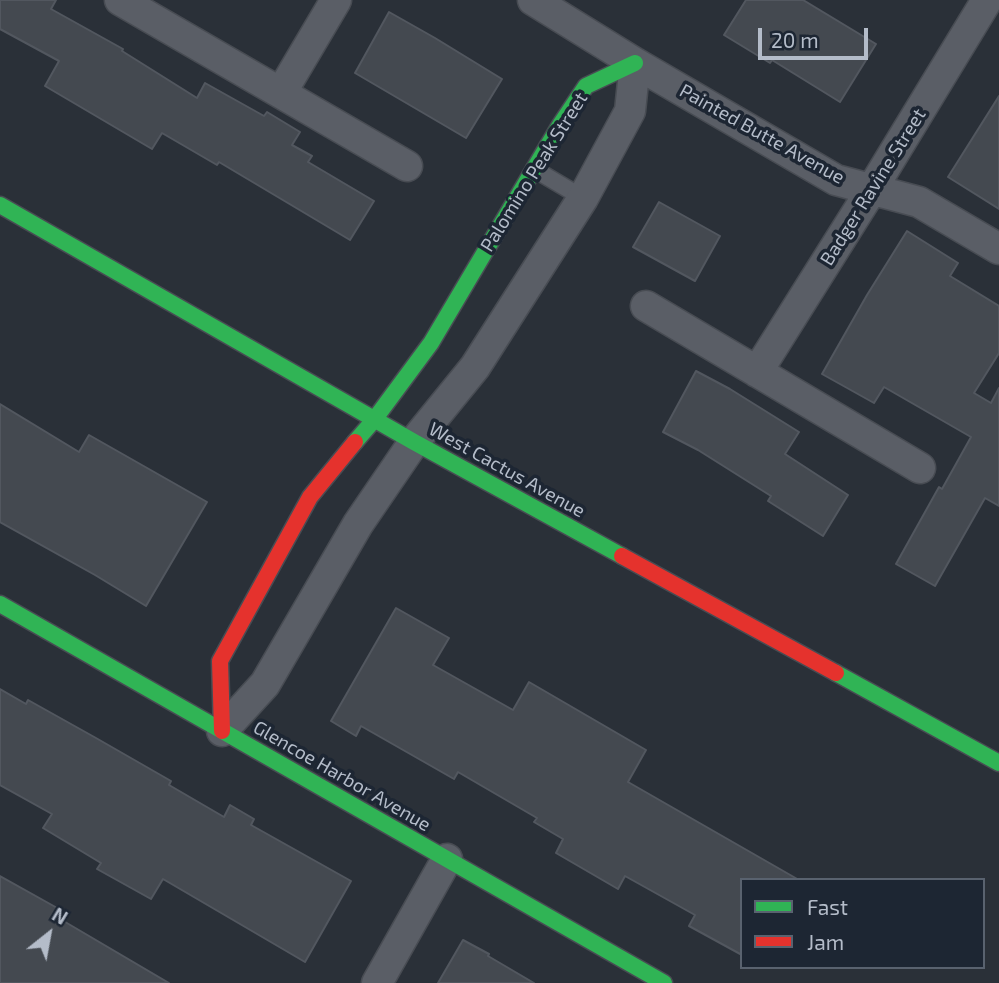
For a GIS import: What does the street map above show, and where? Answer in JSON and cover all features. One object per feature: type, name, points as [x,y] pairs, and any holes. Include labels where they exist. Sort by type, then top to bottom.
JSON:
[{"type":"street","points":[[120,0],[407,166]]},
{"type":"street","points":[[281,93],[336,0]]},
{"type":"street","name":"Painted Butte Avenue","points":[[533,0],[836,180],[919,202],[999,249]]},
{"type":"street","name":"Badger Ravine Street","points":[[757,372],[987,0]]},
{"type":"street","points":[[222,731],[265,684],[358,524],[414,442],[475,368],[583,198],[630,111],[635,63]]},
{"type":"street","name":"Palomino Peak Street","points":[[222,731],[220,661],[310,497],[374,420],[431,343],[560,125],[586,86],[635,63]]},
{"type":"street","name":"West Cactus Avenue","points":[[0,205],[374,420],[999,764]]},
{"type":"street","points":[[646,306],[920,468]]},
{"type":"street","name":"Glencoe Harbor Avenue","points":[[0,604],[664,983]]},
{"type":"street","points":[[377,983],[447,859]]},
{"type":"lane","points":[[534,169],[583,198]]},
{"type":"building","points":[[0,0],[56,0],[51,9],[123,49],[122,51],[197,98],[205,83],[264,116],[267,112],[300,132],[292,145],[312,156],[308,162],[374,201],[350,240],[219,162],[217,165],[162,133],[152,149],[45,86],[59,61],[0,29]]},
{"type":"building","points":[[746,0],[803,0],[876,44],[840,102],[772,60],[770,63],[724,35]]},
{"type":"building","points":[[389,12],[502,79],[466,138],[355,73]]},
{"type":"building","points":[[999,96],[999,209],[948,177]]},
{"type":"building","points":[[659,202],[720,236],[695,281],[633,247]]},
{"type":"building","points":[[907,231],[958,263],[950,276],[999,306],[999,353],[974,393],[991,403],[999,388],[999,506],[985,498],[935,586],[896,564],[939,487],[942,489],[971,437],[884,387],[874,403],[822,374]]},
{"type":"building","points":[[696,371],[799,432],[785,454],[848,495],[823,536],[768,501],[771,496],[698,450],[663,432]]},
{"type":"building","points":[[0,404],[79,452],[89,435],[207,502],[146,606],[0,522]]},
{"type":"building","points":[[396,608],[449,638],[433,665],[513,710],[529,682],[646,750],[628,782],[796,878],[740,878],[740,954],[689,926],[695,915],[625,876],[618,889],[556,853],[563,839],[534,822],[537,818],[458,772],[454,779],[361,726],[356,736],[331,721]]},
{"type":"building","points":[[0,689],[26,704],[28,700],[96,738],[171,781],[169,785],[224,817],[230,805],[254,819],[251,825],[351,881],[305,962],[163,879],[151,899],[97,869],[101,863],[43,828],[52,814],[0,785]]},
{"type":"building","points":[[0,876],[59,909],[55,916],[169,983],[0,983]]},
{"type":"building","points":[[463,940],[489,954],[488,956],[534,983],[438,983]]},
{"type":"traffic: fast","points":[[355,442],[431,343],[560,125],[586,86],[635,63]]},
{"type":"traffic: fast","points":[[0,205],[414,442],[622,556]]},
{"type":"traffic: fast","points":[[0,604],[664,983]]},
{"type":"traffic: fast","points":[[836,673],[999,763]]},
{"type":"traffic: jam","points":[[222,731],[220,661],[310,497],[355,442]]},
{"type":"traffic: jam","points":[[622,556],[836,673]]}]
